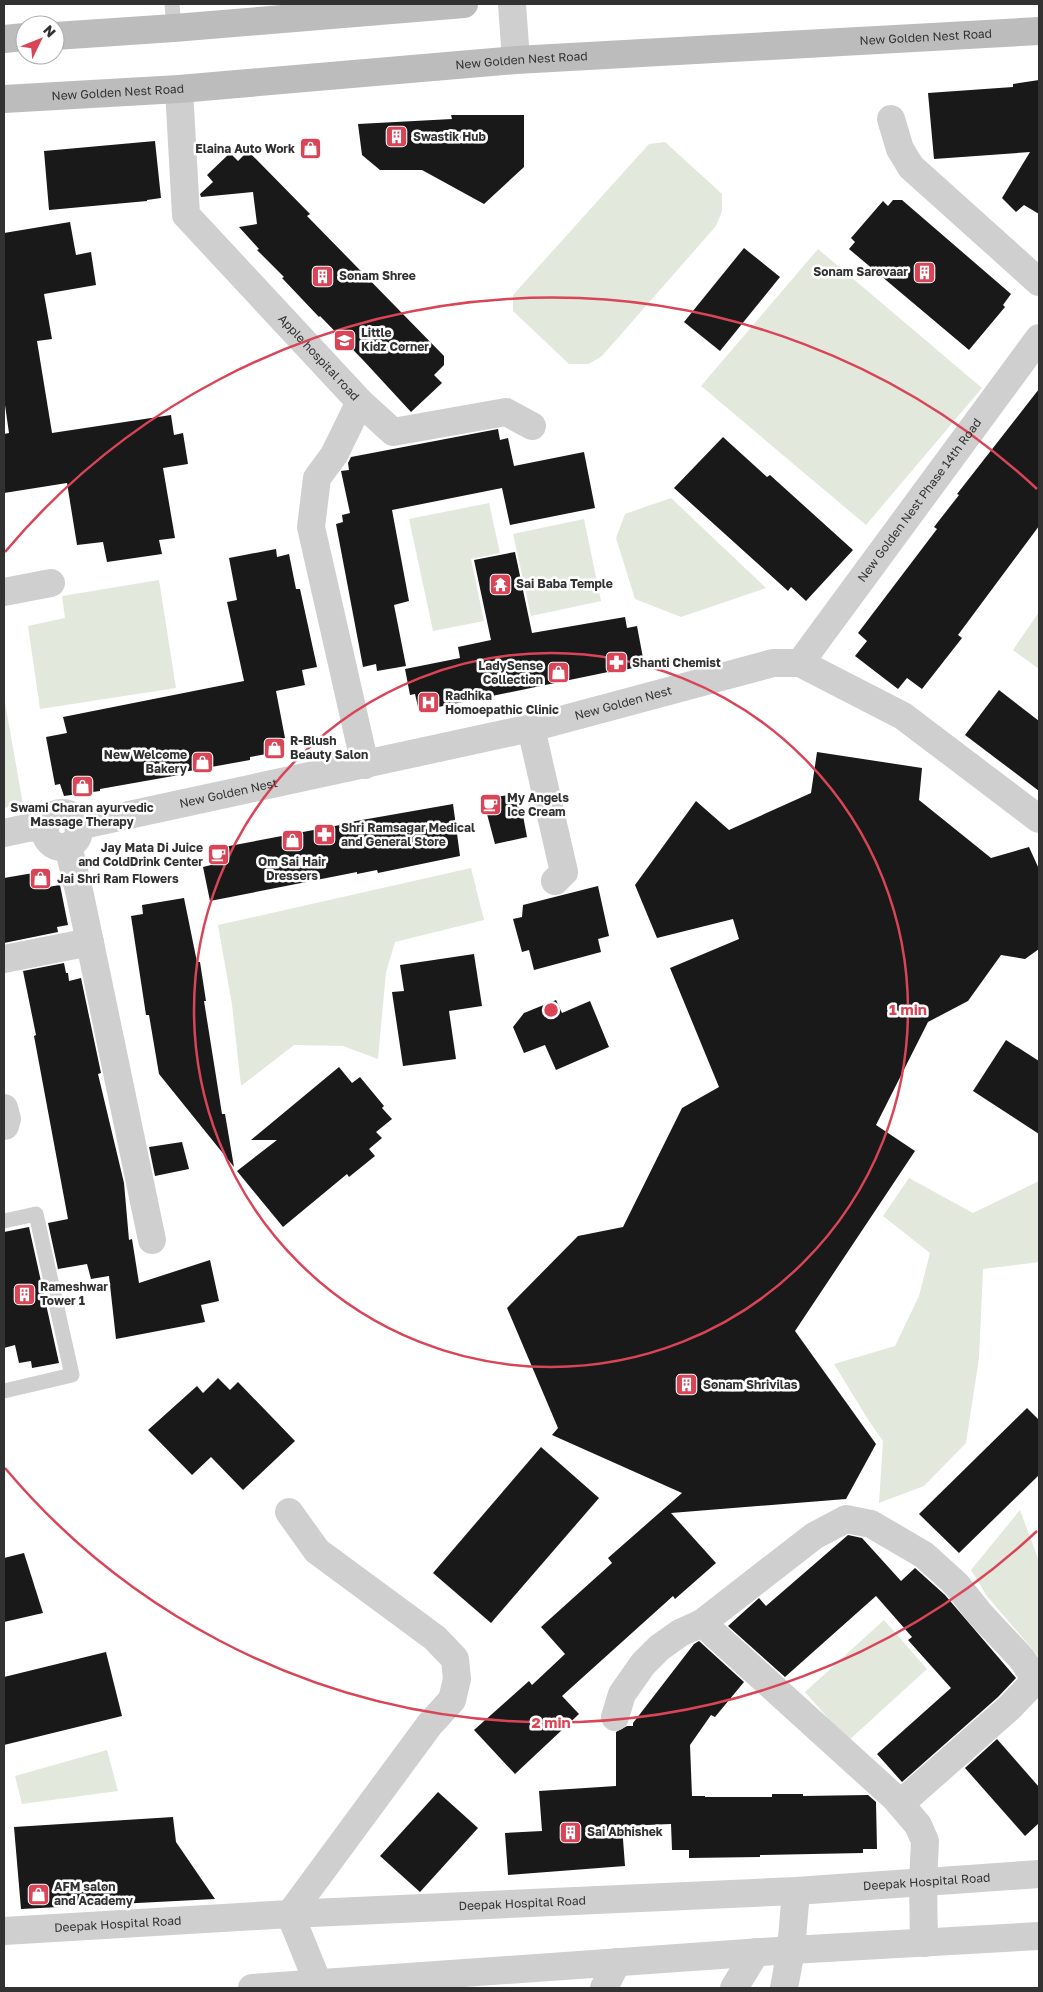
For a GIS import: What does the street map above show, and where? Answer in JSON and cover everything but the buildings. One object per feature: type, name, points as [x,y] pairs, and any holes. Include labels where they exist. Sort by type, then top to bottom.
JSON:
[{"type":"main road","points":[[65,34],[173,16],[464,4]]},
{"type":"main road","name":"New Golden Nest Road","points":[[4,99],[179,89],[516,60],[1039,31]]},
{"type":"street","points":[[512,4],[516,60]]},
{"type":"street","name":"Apple hospital road","points":[[179,89],[186,215],[360,402],[334,455],[317,478],[311,528],[365,765]]},
{"type":"street","points":[[891,119],[900,149],[911,167],[1039,282]]},
{"type":"street","name":"New Golden Nest Phase 14th Road","points":[[800,663],[1039,338]]},
{"type":"street","points":[[360,402],[393,432],[506,412],[532,426]]},
{"type":"street","points":[[4,592],[51,583]]},
{"type":"street","name":"New Golden Nest","points":[[73,836],[365,765],[530,728],[774,663],[800,663],[903,716],[1039,819]]},
{"type":"street","points":[[530,728],[564,872],[555,881]]},
{"type":"street","points":[[4,834],[27,828],[45,827],[44,832],[49,842],[60,848],[73,836]]},
{"type":"street","points":[[73,836],[90,942],[155,1226]]},
{"type":"street","points":[[4,959],[90,942]]},
{"type":"street","points":[[4,1108],[7,1119],[6,1126],[4,1126]]},
{"type":"street","points":[[289,1512],[317,1552],[435,1638],[455,1659],[457,1679],[452,1700],[430,1724],[290,1914],[318,1986]]},
{"type":"street","points":[[615,1717],[622,1694],[643,1664],[659,1648],[680,1633],[702,1622],[814,1536],[846,1519],[870,1524],[924,1555],[956,1584],[980,1614],[1022,1659],[1033,1675],[1032,1684],[1009,1708],[900,1804]]},
{"type":"street","points":[[702,1622],[841,1748],[900,1804],[918,1825],[926,1841],[923,1883],[924,1943]]},
{"type":"street","name":"Deepak Hospital Road","points":[[4,1931],[290,1914],[796,1891],[1039,1874]]},
{"type":"street","points":[[784,1988],[791,1950],[796,1891]]},
{"type":"street","points":[[252,1988],[318,1986],[756,1952],[1039,1936]]},
{"type":"street","points":[[734,1988],[756,1952]]},
{"type":"street","points":[[604,1988],[618,1962]]},
{"type":"lane","points":[[4,1221],[36,1214],[72,1375],[4,1392]]},
{"type":"shaded area","points":[[665,142],[722,194],[722,211],[716,226],[602,356],[589,364],[569,364],[513,311],[513,295],[649,144]]},
{"type":"shaded area","points":[[818,249],[982,388],[866,525],[701,386]]},
{"type":"shaded area","points":[[671,498],[766,588],[681,617],[635,599],[616,538],[625,514]]},
{"type":"shaded area","points":[[489,503],[500,553],[471,559],[484,621],[433,631],[409,519]]},
{"type":"shaded area","points":[[584,519],[601,601],[531,616],[513,534]]},
{"type":"shaded area","points":[[159,580],[176,688],[40,709],[28,626],[65,618],[62,596]]},
{"type":"shaded area","points":[[1039,612],[1039,669],[1013,650]]},
{"type":"shaded area","points":[[4,697],[23,804],[4,808]]},
{"type":"shaded area","points":[[471,868],[484,920],[395,942],[386,972],[378,1059],[343,1046],[294,1045],[241,1086],[232,1005],[218,925]]},
{"type":"shaded area","points":[[909,1178],[973,1213],[1039,1181],[1039,1262],[983,1269],[979,1358],[966,1443],[924,1486],[879,1503],[883,1441],[834,1364],[895,1346],[919,1296],[930,1253],[883,1216]]},
{"type":"shaded area","points":[[1020,1510],[1039,1561],[1039,1657],[986,1595],[971,1570]]},
{"type":"shaded area","points":[[884,1620],[927,1669],[848,1741],[805,1692]]},
{"type":"shaded area","points":[[107,1750],[118,1791],[22,1804],[15,1776]]},
{"type":"place","name":"Swastik Hub","points":[[397,137]]},
{"type":"place","name":"Elaina Auto Work","points":[[311,149]]},
{"type":"place","name":"Sonam Sarovaar","points":[[924,272]]},
{"type":"place","name":"Sonam Shree","points":[[323,276]]},
{"type":"place","name":"Little Kidz Corner","points":[[345,340]]},
{"type":"place","name":"Sai Baba Temple","points":[[500,584]]},
{"type":"place","name":"Shanti Chemist","points":[[616,663]]},
{"type":"place","name":"LadySense Collection","points":[[559,673]]},
{"type":"place","name":"Radhika Homoepathic Clinic","points":[[429,703]]},
{"type":"place","name":"R-Blush Beauty Salon","points":[[274,748]]},
{"type":"place","name":"New Welcome Bakery","points":[[203,762]]},
{"type":"place","name":"Swami Charan ayurvedic Massage Therapy","points":[[82,787]]},
{"type":"place","name":"My Angels Ice Cream","points":[[491,805]]},
{"type":"place","name":"Shri Ramsagar Medical and General Store","points":[[325,835]]},
{"type":"place","name":"Om Sai Hair Dressers","points":[[292,841]]},
{"type":"place","name":"Jay Mata Di Juice and ColdDrink Center","points":[[219,855]]},
{"type":"place","name":"Jai Shri Ram Flowers","points":[[41,879]]},
{"type":"place","name":"Rameshwar Tower 1","points":[[24,1294]]},
{"type":"place","name":"Sonam Shrivilas","points":[[687,1385]]},
{"type":"place","name":"Sai Abhishek","points":[[571,1832]]},
{"type":"place","name":"AFM salon and Academy","points":[[38,1894]]}]
